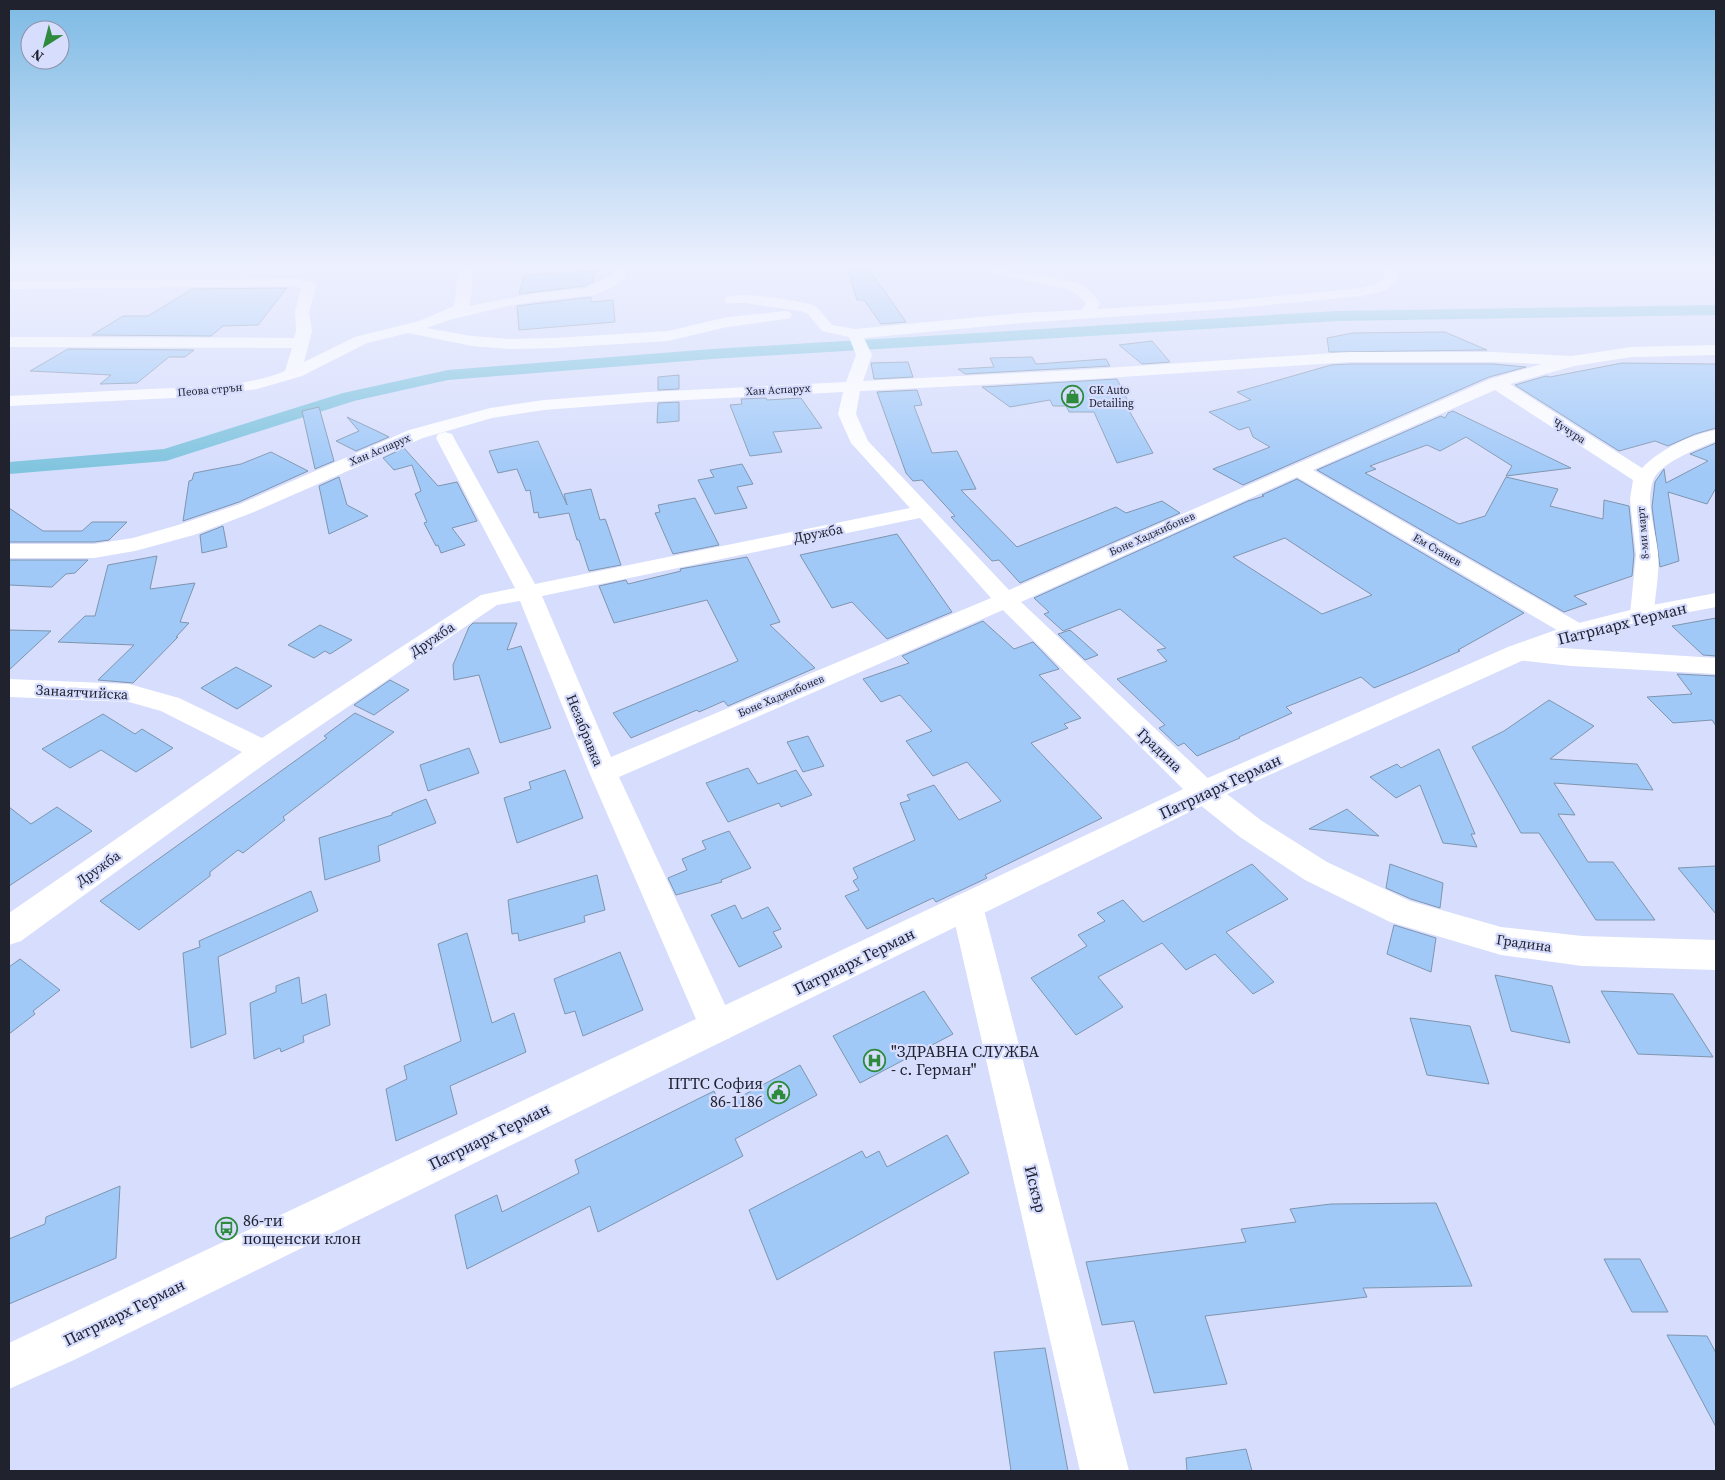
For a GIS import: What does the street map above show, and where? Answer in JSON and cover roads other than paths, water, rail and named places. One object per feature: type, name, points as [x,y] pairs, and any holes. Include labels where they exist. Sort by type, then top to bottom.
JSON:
[{"type":"street","points":[[293,374],[302,337]]},
{"type":"street","name":"Пеова стрън","points":[[9,401],[198,392],[245,387],[274,381],[293,374],[347,346],[372,337]]},
{"type":"street","points":[[453,337],[511,344],[554,344],[653,337]]},
{"type":"street","points":[[845,337],[860,345],[907,337]]},
{"type":"street","points":[[9,342],[300,343]]},
{"type":"street","name":"Градина","points":[[860,345],[847,414],[860,443],[926,511],[1006,600],[1204,792],[1251,829],[1316,871],[1402,912],[1501,941],[1582,951],[1716,955]]},
{"type":"street","name":"Боне Хаджибонев","points":[[602,772],[1006,600],[1298,469],[1496,383],[1572,361],[1632,352],[1716,350]]},
{"type":"street","name":"Хан Аспарух","points":[[9,551],[94,551],[135,544],[178,532],[247,508],[416,434],[490,413],[544,405],[648,397],[1076,375],[1160,368],[1350,358],[1493,357],[1572,361]]},
{"type":"street","name":"Чучура","points":[[1496,383],[1643,478]]},
{"type":"street","points":[[1643,478],[1659,462],[1682,448],[1716,435]]},
{"type":"street","name":"Незабравка","points":[[445,438],[528,591],[602,772],[717,1026]]},
{"type":"street","name":"Ем Станев","points":[[1298,469],[1576,631]]},
{"type":"street","name":"8-ми март","points":[[1642,614],[1647,555],[1640,499],[1643,478]]},
{"type":"street","name":"Дружба","points":[[9,931],[263,751],[489,600],[926,511]]},
{"type":"street","name":"Патриарх Герман","points":[[9,1366],[1204,792],[1517,652],[1576,631],[1642,614],[1716,600]]},
{"type":"street","points":[[1517,652],[1571,658],[1716,666]]},
{"type":"street","name":"Занаятчийска","points":[[9,688],[129,693],[170,704],[263,751]]},
{"type":"street","name":"Искър","points":[[967,906],[1105,1471]]},
{"type":"waterway","points":[[9,468],[166,455],[349,397],[448,375],[712,354],[991,337]]},
{"type":"place","name":"GK Auto Detailing","points":[[1073,396]]},
{"type":"place","name":"\"ЗДРАВНА СЛУЖБА - с. Герман\"","points":[[875,1060]]},
{"type":"place","name":"ПТТС София 86-1186","points":[[779,1092]]},
{"type":"place","name":"86-ти пощенски клон","points":[[227,1229]]}]
